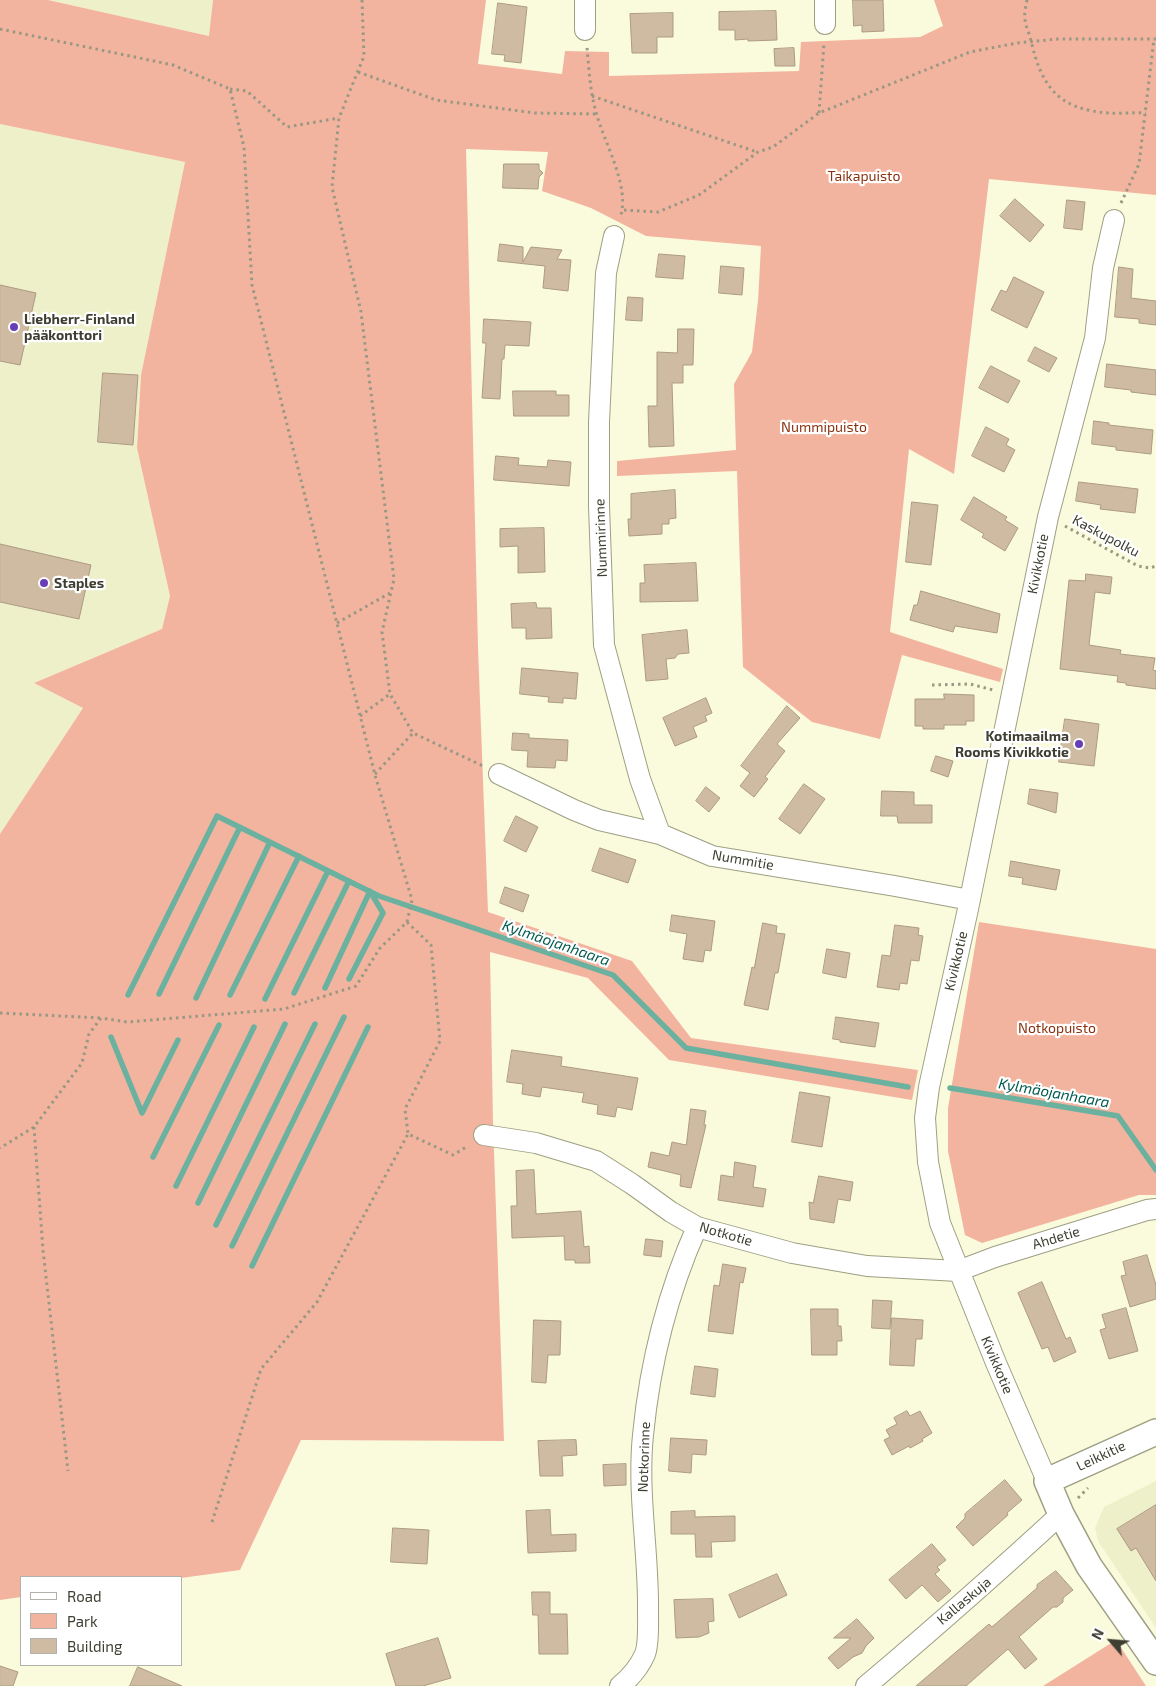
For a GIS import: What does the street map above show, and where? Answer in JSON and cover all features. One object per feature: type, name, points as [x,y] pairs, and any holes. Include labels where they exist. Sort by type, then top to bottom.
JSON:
[{"type":"street","points":[[585,0],[585,30]]},
{"type":"street","points":[[825,0],[825,24]]},
{"type":"street","name":"Kivikkotie","points":[[1114,220],[1103,268],[1095,338],[1048,517],[970,900],[930,1078],[925,1118],[928,1162],[940,1223],[958,1271],[1047,1481],[1069,1506],[1089,1566],[1156,1662]]},
{"type":"street","name":"Nummirinne","points":[[614,236],[606,273],[600,422],[599,506],[604,645],[640,779],[660,834]]},
{"type":"street","name":"Nummitie","points":[[499,774],[557,803],[599,820],[660,834],[712,856],[970,900]]},
{"type":"street","name":"Notkotie","points":[[484,1135],[536,1143],[596,1161],[671,1212],[697,1227],[792,1253],[867,1266],[958,1271]]},
{"type":"street","name":"Ahdetie","points":[[958,1271],[995,1257],[1147,1210],[1156,1209]]},
{"type":"street","name":"Notkorinne","points":[[620,1686],[633,1676],[646,1652],[648,1592],[642,1485],[643,1436],[647,1404],[659,1336],[684,1258],[697,1227]]},
{"type":"street","name":"Leikkitie","points":[[1047,1481],[1156,1432]]},
{"type":"street","name":"Kallaskuja","points":[[866,1686],[992,1577],[1069,1506]]},
{"type":"path","points":[[362,0],[364,56],[339,118],[332,187],[361,312],[394,579],[382,632],[390,694],[412,733],[499,774]]},
{"type":"path","points":[[1027,0],[1025,19],[1033,55],[1053,92],[1064,101],[1076,107],[1108,113],[1146,113]]},
{"type":"path","points":[[819,113],[825,24]]},
{"type":"path","points":[[0,30],[173,65],[230,89],[247,91],[287,128],[339,118]]},
{"type":"path","points":[[585,30],[592,96],[603,136],[618,170],[624,210],[614,236]]},
{"type":"path","points":[[624,210],[658,212],[699,195],[758,152],[773,147],[819,113],[970,52],[1031,42],[1092,38],[1155,39],[1139,164],[1114,220]]},
{"type":"path","points":[[358,72],[436,100],[535,113],[596,114]]},
{"type":"path","points":[[0,1013],[101,1018],[127,1022],[284,1009],[356,986],[380,948],[407,922],[412,900],[375,775],[252,285],[244,147],[230,89]]},
{"type":"path","points":[[592,96],[758,152]]},
{"type":"path","name":"Kaskupolku","points":[[1048,517],[1138,566],[1150,568],[1156,566]]},
{"type":"path","points":[[337,623],[391,592]]},
{"type":"path","points":[[932,685],[970,684],[1012,695]]},
{"type":"path","points":[[360,716],[390,694]]},
{"type":"path","points":[[375,775],[412,733]]},
{"type":"path","points":[[212,1522],[261,1369],[317,1302],[408,1134],[405,1109],[440,1041],[431,945],[407,922]]},
{"type":"path","points":[[0,1148],[34,1127],[82,1063],[89,1034],[101,1018]]},
{"type":"path","points":[[34,1127],[43,1250],[68,1471]]},
{"type":"path","points":[[408,1134],[453,1155],[484,1135]]},
{"type":"path","points":[[1069,1506],[1089,1487],[1078,1468]]},
{"type":"shaded area","points":[[48,0],[213,0],[210,36]]},
{"type":"shaded area","points":[[0,124],[185,162],[141,375],[137,448],[170,596],[162,629],[34,683],[83,708],[0,834]]},
{"type":"shaded area","points":[[1156,1481],[1156,1628],[1098,1541],[1095,1528],[1104,1507]]},
{"type":"green space","points":[[0,0],[48,0],[209,36],[213,0],[486,0],[478,64],[562,74],[565,51],[609,52],[609,76],[799,71],[801,42],[920,37],[943,26],[934,0],[1156,0],[1156,195],[989,179],[954,474],[909,449],[890,632],[1003,669],[1000,682],[902,655],[880,739],[812,722],[743,667],[737,471],[617,476],[617,461],[736,450],[734,384],[752,352],[758,301],[761,246],[646,236],[591,208],[542,191],[548,152],[466,149],[478,648],[488,912],[632,961],[691,1038],[918,1070],[912,1100],[669,1060],[588,978],[490,952],[493,1123],[504,1441],[301,1440],[240,1570],[182,1578],[182,1576],[20,1576],[20,1597],[0,1600],[0,834],[83,708],[34,683],[162,629],[170,596],[137,448],[141,375],[185,162],[0,124]]},
{"type":"green space","name":"Notkopuisto","points":[[979,922],[1156,949],[1156,1195],[1139,1195],[982,1243],[965,1235],[948,1151],[948,1108]]},
{"type":"green space","points":[[1116,1640],[1146,1686],[1043,1686]]},
{"type":"building","points":[[853,0],[883,0],[884,31],[862,32],[862,25],[854,26]]},
{"type":"building","points":[[498,3],[527,7],[521,63],[504,61],[505,55],[492,54]]},
{"type":"building","points":[[776,11],[777,40],[735,40],[735,30],[719,30],[719,12]]},
{"type":"building","points":[[673,13],[673,37],[657,37],[657,53],[632,53],[630,14]]},
{"type":"building","points":[[794,48],[795,66],[775,66],[774,49]]},
{"type":"building","points":[[504,164],[539,164],[539,169],[543,173],[539,177],[538,189],[503,188]]},
{"type":"building","points":[[1015,199],[1044,225],[1030,242],[1000,216]]},
{"type":"building","points":[[1067,200],[1085,202],[1082,230],[1064,228]]},
{"type":"building","points":[[500,244],[523,247],[523,262],[531,247],[562,250],[557,259],[571,260],[568,291],[543,288],[545,266],[498,261]]},
{"type":"building","points":[[659,254],[685,256],[683,279],[656,277]]},
{"type":"building","points":[[721,266],[744,268],[742,295],[719,293]]},
{"type":"building","points":[[1119,267],[1133,269],[1131,298],[1156,301],[1156,325],[1139,323],[1139,319],[1115,317]]},
{"type":"building","points":[[1014,277],[1044,292],[1027,328],[991,310],[1001,290],[1006,292]]},
{"type":"building","name":"Liebherr-Finland pääkonttori","points":[[0,285],[36,293],[20,365],[0,361]]},
{"type":"building","points":[[628,297],[643,298],[642,321],[626,320]]},
{"type":"building","points":[[484,319],[531,322],[529,346],[505,345],[504,359],[502,359],[500,399],[482,398],[486,343],[483,343]]},
{"type":"building","points":[[678,329],[694,329],[693,365],[683,365],[683,383],[672,383],[674,446],[649,447],[648,406],[657,406],[657,352],[677,353]]},
{"type":"building","points":[[1035,347],[1057,358],[1049,372],[1028,361]]},
{"type":"building","points":[[1107,364],[1156,370],[1156,395],[1105,387]]},
{"type":"building","points":[[991,366],[1020,381],[1008,403],[979,388]]},
{"type":"building","points":[[103,373],[138,375],[133,445],[98,442]]},
{"type":"building","points":[[513,391],[556,391],[556,395],[569,395],[569,416],[514,416]]},
{"type":"building","points":[[1094,421],[1109,423],[1109,425],[1153,430],[1151,454],[1116,450],[1116,447],[1092,444]]},
{"type":"building","points":[[986,427],[1009,439],[1006,445],[1015,450],[1004,472],[972,456]]},
{"type":"building","points":[[496,456],[519,458],[518,465],[547,467],[548,460],[571,462],[569,486],[494,480]]},
{"type":"building","points":[[1079,482],[1138,489],[1135,513],[1100,509],[1101,505],[1076,501]]},
{"type":"building","points":[[675,490],[676,518],[669,519],[669,524],[662,524],[662,534],[629,536],[628,519],[631,519],[631,494]]},
{"type":"building","points":[[974,497],[1007,517],[1005,520],[1018,528],[1005,551],[982,537],[984,534],[961,520]]},
{"type":"building","points":[[912,502],[938,505],[931,565],[906,562]]},
{"type":"building","points":[[544,528],[545,572],[518,573],[518,546],[500,547],[500,529]]},
{"type":"building","name":"Staples","points":[[0,544],[91,565],[79,619],[0,602]]},
{"type":"building","points":[[696,563],[698,601],[640,602],[640,583],[645,583],[644,565]]},
{"type":"building","points":[[1086,574],[1112,577],[1110,594],[1095,592],[1089,645],[1121,650],[1120,654],[1155,658],[1153,670],[1156,671],[1156,689],[1117,682],[1118,676],[1060,669],[1069,580],[1085,581]]},
{"type":"building","points":[[921,591],[1000,614],[997,633],[955,626],[953,632],[910,620],[914,605],[917,605]]},
{"type":"building","points":[[536,603],[537,608],[551,608],[552,638],[526,639],[526,628],[512,628],[511,604]]},
{"type":"building","points":[[687,630],[689,653],[678,654],[675,658],[666,659],[668,679],[646,681],[642,635]]},
{"type":"building","points":[[522,668],[578,673],[576,699],[563,698],[563,703],[548,702],[549,697],[520,694]]},
{"type":"building","points":[[944,694],[974,695],[974,721],[966,721],[966,725],[944,725],[944,729],[923,729],[923,726],[915,726],[915,699],[944,699]]},
{"type":"building","points":[[706,698],[712,713],[705,716],[707,721],[693,727],[697,737],[675,746],[663,718]]},
{"type":"building","points":[[787,706],[800,718],[777,744],[785,751],[765,777],[768,779],[754,797],[740,786],[750,773],[741,766]]},
{"type":"building","points":[[1065,719],[1099,724],[1094,766],[1059,762]]},
{"type":"building","points":[[513,733],[529,734],[529,738],[568,740],[567,761],[556,760],[555,768],[527,767],[528,751],[512,750]]},
{"type":"building","points":[[936,756],[953,761],[948,777],[931,771]]},
{"type":"building","points":[[804,784],[825,799],[800,834],[779,819]]},
{"type":"building","points":[[706,787],[720,798],[709,812],[696,801]]},
{"type":"building","points":[[1030,789],[1058,793],[1056,813],[1028,804]]},
{"type":"building","points":[[882,791],[914,792],[914,805],[932,805],[932,823],[898,823],[897,816],[881,816]]},
{"type":"building","points":[[516,816],[538,827],[526,852],[504,841]]},
{"type":"building","points":[[600,848],[636,860],[628,883],[592,871]]},
{"type":"building","points":[[1011,861],[1060,870],[1056,890],[1022,884],[1023,878],[1009,876]]},
{"type":"building","points":[[505,887],[529,895],[523,912],[500,903]]},
{"type":"building","points":[[672,915],[715,921],[711,951],[705,950],[703,962],[683,959],[687,934],[670,931]]},
{"type":"building","points":[[763,923],[777,926],[776,933],[785,934],[778,973],[775,973],[768,1010],[744,1005]]},
{"type":"building","points":[[895,925],[919,928],[918,935],[923,936],[919,961],[911,960],[907,984],[900,983],[899,990],[877,987],[882,955],[890,956]]},
{"type":"building","points":[[827,949],[850,953],[846,978],[823,973]]},
{"type":"building","points":[[836,1017],[879,1023],[875,1047],[840,1042],[840,1040],[833,1039]]},
{"type":"building","points":[[512,1050],[562,1057],[561,1066],[638,1078],[632,1110],[617,1107],[615,1117],[597,1114],[598,1105],[582,1102],[584,1093],[542,1087],[540,1097],[522,1094],[523,1084],[507,1082]]},
{"type":"building","points":[[800,1092],[830,1097],[822,1147],[792,1142]]},
{"type":"building","points":[[691,1109],[706,1111],[704,1125],[706,1125],[691,1188],[680,1186],[681,1175],[648,1167],[651,1152],[669,1156],[672,1142],[686,1145]]},
{"type":"building","points":[[735,1162],[756,1166],[753,1187],[766,1189],[763,1207],[718,1200],[721,1175],[733,1177]]},
{"type":"building","points":[[534,1170],[536,1214],[581,1211],[584,1247],[589,1246],[590,1263],[575,1263],[575,1260],[565,1260],[564,1236],[512,1238],[511,1206],[517,1206],[516,1171]]},
{"type":"building","points":[[819,1176],[853,1182],[850,1201],[838,1199],[834,1223],[810,1219],[809,1202],[813,1203]]},
{"type":"building","points":[[646,1239],[663,1241],[661,1257],[644,1255]]},
{"type":"building","points":[[1147,1255],[1156,1285],[1156,1299],[1130,1307],[1121,1276],[1126,1275],[1123,1262]]},
{"type":"building","points":[[723,1264],[746,1268],[743,1283],[740,1282],[733,1334],[708,1331],[714,1285],[719,1286]]},
{"type":"building","points":[[1042,1282],[1066,1339],[1070,1337],[1076,1352],[1054,1362],[1048,1347],[1042,1349],[1018,1293]]},
{"type":"building","points":[[873,1300],[892,1301],[890,1329],[872,1328]]},
{"type":"building","points":[[1126,1308],[1138,1351],[1109,1359],[1100,1330],[1106,1328],[1102,1315]]},
{"type":"building","points":[[811,1309],[838,1309],[838,1326],[841,1326],[842,1341],[837,1341],[837,1355],[812,1355]]},
{"type":"building","points":[[892,1318],[923,1320],[922,1339],[916,1339],[914,1366],[890,1365]]},
{"type":"building","points":[[534,1320],[561,1321],[560,1355],[548,1355],[546,1383],[532,1382]]},
{"type":"building","points":[[695,1366],[718,1369],[715,1397],[691,1394]]},
{"type":"building","points":[[907,1411],[910,1416],[920,1411],[932,1433],[922,1439],[923,1441],[892,1455],[884,1440],[890,1437],[886,1430],[897,1424],[894,1418]]},
{"type":"building","points":[[671,1438],[707,1440],[706,1455],[692,1454],[691,1473],[669,1471]]},
{"type":"building","points":[[576,1440],[577,1455],[562,1456],[563,1476],[540,1476],[538,1441]]},
{"type":"building","points":[[626,1464],[626,1485],[604,1486],[603,1465]]},
{"type":"building","points":[[1005,1480],[1022,1500],[973,1546],[956,1527],[965,1518],[965,1514]]},
{"type":"building","points":[[1156,1505],[1156,1581],[1136,1548],[1131,1551],[1117,1529]]},
{"type":"building","points":[[550,1510],[551,1535],[576,1534],[576,1551],[528,1553],[526,1511]]},
{"type":"building","points":[[695,1511],[695,1517],[735,1516],[735,1541],[711,1542],[712,1557],[696,1557],[695,1534],[671,1534],[671,1512]]},
{"type":"building","points":[[393,1528],[429,1530],[427,1564],[391,1562]]},
{"type":"building","points":[[932,1544],[946,1560],[937,1567],[940,1570],[935,1574],[951,1591],[938,1602],[922,1585],[906,1599],[889,1580]]},
{"type":"building","points":[[1056,1571],[1073,1590],[1063,1598],[1063,1602],[1057,1607],[1053,1607],[1019,1637],[1037,1659],[1025,1669],[1008,1649],[966,1686],[916,1686],[989,1624],[992,1627],[1037,1588],[1037,1585]]},
{"type":"building","points":[[777,1574],[787,1595],[739,1618],[729,1595]]},
{"type":"building","points":[[532,1592],[550,1592],[550,1614],[567,1614],[568,1654],[539,1654],[538,1615],[533,1615]]},
{"type":"building","points":[[713,1599],[714,1621],[708,1622],[709,1633],[699,1637],[676,1638],[674,1600]]},
{"type":"building","points":[[857,1619],[874,1638],[862,1653],[853,1657],[838,1669],[828,1658],[851,1638],[834,1638]]},
{"type":"building","points":[[438,1638],[451,1678],[423,1686],[396,1686],[386,1654]]},
{"type":"building","points":[[0,1666],[18,1672],[13,1686],[0,1686]]},
{"type":"building","points":[[138,1667],[182,1686],[130,1686]]},
{"type":"waterway","name":"Kylmäojanhaara","points":[[128,995],[217,816],[379,896],[613,975],[686,1048],[908,1087]]},
{"type":"waterway","points":[[159,994],[240,827]]},
{"type":"waterway","points":[[196,998],[270,842]]},
{"type":"waterway","points":[[230,995],[299,856]]},
{"type":"waterway","points":[[265,999],[328,871]]},
{"type":"waterway","points":[[294,993],[349,881]]},
{"type":"waterway","points":[[325,988],[370,891]]},
{"type":"waterway","points":[[349,979],[383,913],[371,893]]},
{"type":"waterway","points":[[232,1246],[344,1017]]},
{"type":"waterway","points":[[198,1203],[285,1024]]},
{"type":"waterway","points":[[216,1225],[315,1024]]},
{"type":"waterway","points":[[153,1157],[219,1025]]},
{"type":"waterway","points":[[176,1186],[254,1027]]},
{"type":"waterway","points":[[252,1266],[368,1027]]},
{"type":"waterway","points":[[111,1037],[142,1113],[178,1040]]},
{"type":"waterway","name":"Kylmäojanhaara","points":[[950,1088],[1118,1116],[1156,1170]]},
{"type":"place","name":"Liebherr-Finland pääkonttori","points":[[14,327]]},
{"type":"place","name":"Staples","points":[[44,583]]},
{"type":"place","name":"Kotimaailma Rooms Kivikkotie","points":[[1079,744]]},
{"type":"park label","name":"Taikapuisto","points":[[864,176]]},
{"type":"park label","name":"Nummipuisto","points":[[824,427]]}]
